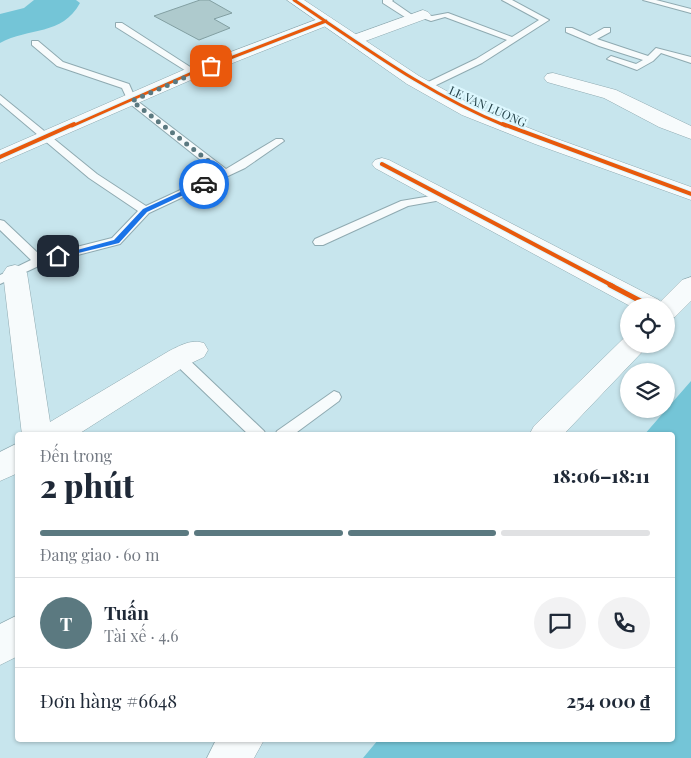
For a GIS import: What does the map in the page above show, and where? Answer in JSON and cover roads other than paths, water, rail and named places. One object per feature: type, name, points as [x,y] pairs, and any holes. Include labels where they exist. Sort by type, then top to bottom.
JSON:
[{"type":"street","name":"LE VAN LUONG","points":[[294,0],[425,87],[469,111],[691,194]]},
{"type":"street","points":[[354,40],[418,17]]},
{"type":"street","points":[[0,157],[132,101],[194,72],[326,21]]},
{"type":"street","points":[[553,78],[610,94],[666,123],[691,133]]},
{"type":"street","points":[[382,164],[635,298]]},
{"type":"street","points":[[8,277],[35,432]]},
{"type":"street","points":[[675,302],[691,286]]},
{"type":"street","points":[[547,432],[625,353]]},
{"type":"street","points":[[58,432],[186,354]]},
{"type":"street","points":[[0,647],[15,635]]},
{"type":"street","points":[[227,758],[242,742]]},
{"type":"lane","points":[[389,0],[386,1],[418,17],[431,19],[446,15],[513,40]]},
{"type":"lane","points":[[425,87],[479,61],[545,20],[506,0]]},
{"type":"lane","points":[[646,0],[691,12]]},
{"type":"lane","points":[[119,25],[194,72]]},
{"type":"lane","points":[[569,30],[650,59]]},
{"type":"lane","points":[[591,39],[607,30]]},
{"type":"lane","points":[[35,43],[60,64],[126,86],[132,101],[225,174]]},
{"type":"lane","points":[[611,60],[637,67],[650,59],[659,50],[691,60]]},
{"type":"lane","points":[[0,98],[93,176],[145,211]]},
{"type":"lane","points":[[8,277],[39,261],[116,241],[145,211],[242,166],[278,141]]},
{"type":"lane","points":[[319,242],[405,203],[443,197]]},
{"type":"lane","points":[[0,224],[39,261]]},
{"type":"lane","points":[[186,354],[256,432]]},
{"type":"lane","points":[[286,432],[334,397]]},
{"type":"water","points":[[34,0],[76,0],[80,3],[73,14],[54,26],[0,43],[0,14],[24,8]]},
{"type":"water","points":[[691,381],[691,758],[363,758],[376,742],[675,742],[675,432],[647,432],[659,418],[675,418],[675,399]]}]
